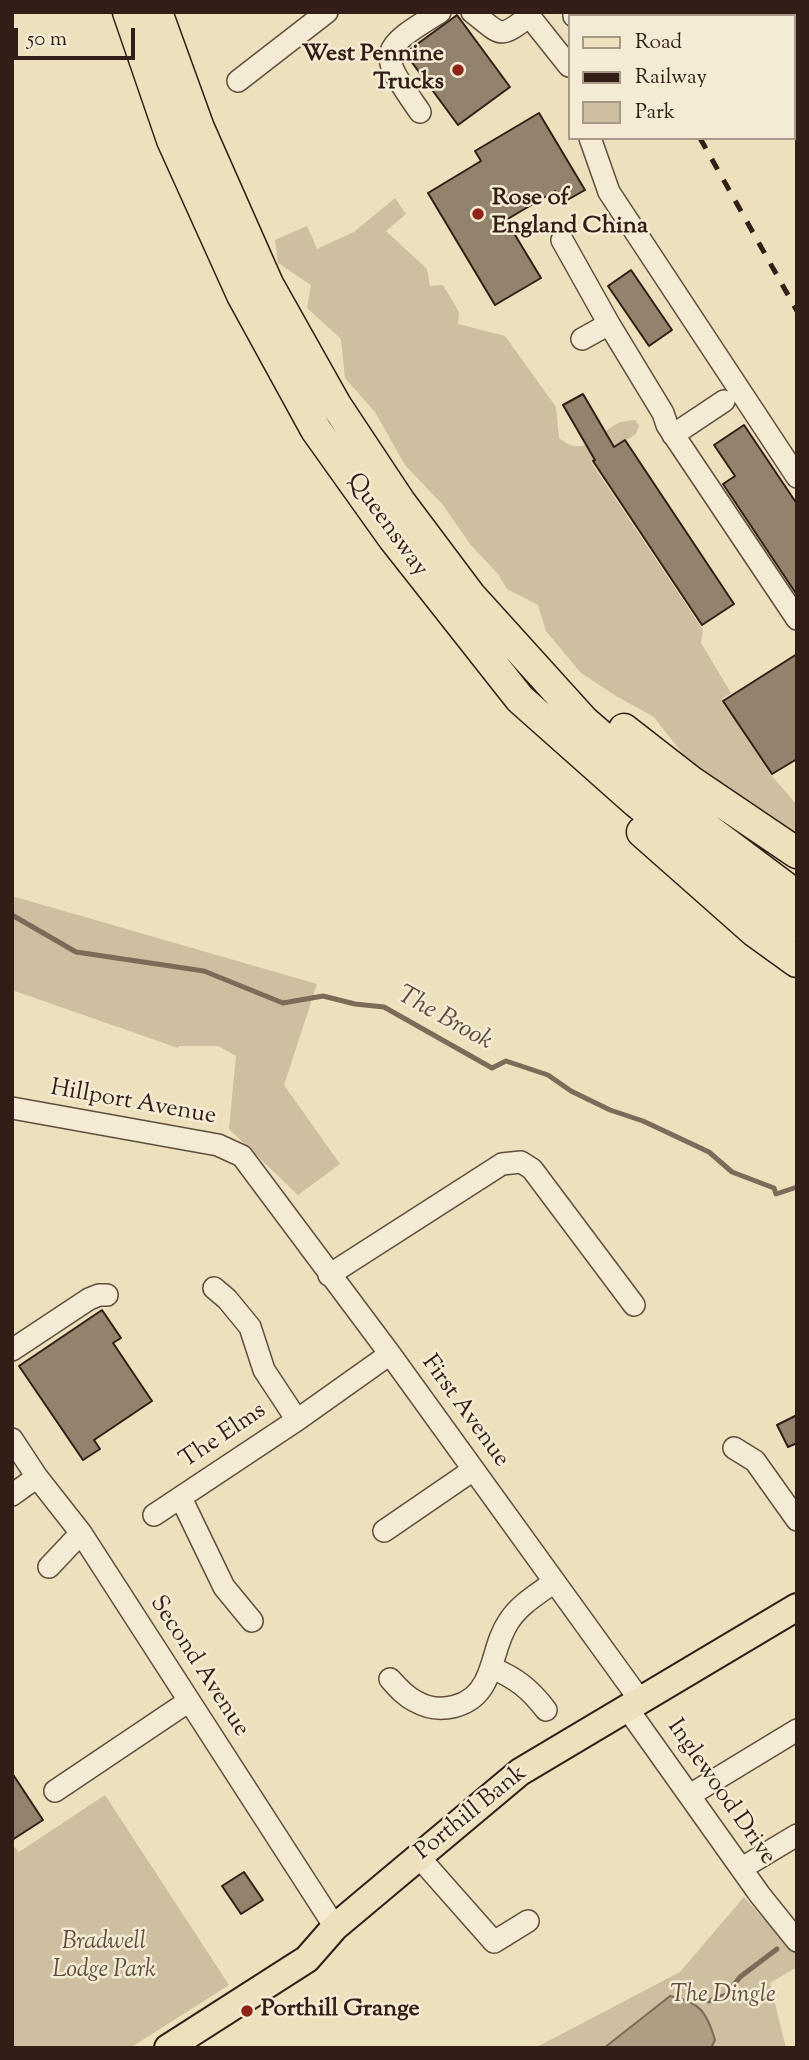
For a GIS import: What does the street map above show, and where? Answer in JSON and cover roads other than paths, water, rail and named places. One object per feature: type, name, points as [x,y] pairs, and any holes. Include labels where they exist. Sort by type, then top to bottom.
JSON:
[{"type":"highway","name":"Queensway","points":[[128,12],[172,140],[242,295],[316,430],[393,538],[520,699],[647,811],[741,888],[797,927]]},
{"type":"highway","name":"Queensway","points":[[157,12],[199,128],[268,284],[336,405],[401,503],[470,595],[584,721],[709,830],[797,896]]},
{"type":"highway","points":[[470,595],[644,747],[797,853]]},
{"type":"highway","points":[[520,699],[645,834],[754,931],[797,962]]},
{"type":"main road","name":"Porthill Bank","points":[[168,2048],[307,1959],[335,1927],[520,1772],[797,1607]]},
{"type":"street","points":[[238,81],[327,12]]},
{"type":"street","points":[[420,112],[393,72],[388,57],[389,51],[396,43],[440,12]]},
{"type":"street","points":[[472,12],[494,31],[502,33],[509,32],[528,14],[568,65]]},
{"type":"street","points":[[591,140],[609,192],[797,477]]},
{"type":"street","points":[[562,240],[663,413],[673,435],[797,619]]},
{"type":"street","points":[[582,339],[609,324]]},
{"type":"street","points":[[673,435],[724,401]]},
{"type":"street","name":"Hillport Avenue","points":[[12,1108],[218,1145],[242,1156]]},
{"type":"street","name":"First Avenue","points":[[242,1156],[390,1354],[554,1582],[634,1704]]},
{"type":"street","points":[[329,1275],[502,1164],[521,1162],[532,1169],[634,1305]]},
{"type":"street","points":[[214,1288],[250,1327],[264,1370],[297,1420]]},
{"type":"street","points":[[12,1350],[89,1300],[99,1295],[107,1295]]},
{"type":"street","name":"The Elms","points":[[154,1516],[390,1354]]},
{"type":"street","name":"Second Avenue","points":[[12,1439],[37,1477],[81,1533],[335,1927]]},
{"type":"street","points":[[734,1448],[755,1461],[797,1520]]},
{"type":"street","points":[[384,1531],[473,1470]]},
{"type":"street","points":[[12,1495],[37,1477]]},
{"type":"street","name":"The Elms","points":[[181,1498],[224,1587],[252,1621]]},
{"type":"street","points":[[49,1567],[81,1533]]},
{"type":"street","points":[[390,1679],[413,1700],[428,1707],[444,1708],[462,1704],[475,1697],[484,1685],[499,1642],[517,1609],[554,1582]]},
{"type":"street","points":[[492,1668],[519,1681],[533,1692],[546,1710]]},
{"type":"street","points":[[55,1791],[189,1701]]},
{"type":"street","name":"Inglewood Drive","points":[[634,1704],[690,1795],[760,1895],[797,1941]]},
{"type":"street","points":[[690,1795],[797,1730]]},
{"type":"street","points":[[742,1868],[797,1835]]},
{"type":"street","points":[[418,1856],[494,1942],[528,1921]]},
{"type":"waterway","name":"The Brook","points":[[12,915],[76,952],[204,971],[283,1003],[323,996],[355,1004],[384,1007],[492,1068],[506,1061],[548,1075],[571,1091],[610,1110],[643,1121],[709,1152],[732,1172],[774,1188],[776,1194],[797,1187]]},
{"type":"waterway","points":[[709,2001],[726,1995],[740,1977],[777,1949]]},
{"type":"railway","points":[[701,140],[797,311]]},
{"type":"place","name":"West Pennine Trucks","points":[[458,70]]},
{"type":"place","name":"Rose of England China","points":[[478,214]]},
{"type":"place","name":"Porthill Grange","points":[[247,2011]]},
{"type":"park label","name":"Bradwell Lodge Park","points":[[104,1958]]},
{"type":"park label","name":"The Dingle","points":[[723,1997]]}]
